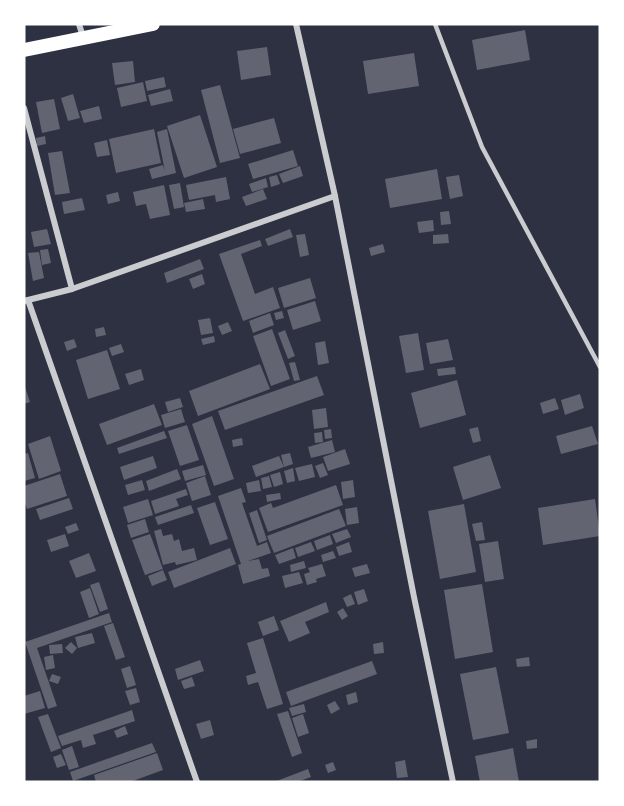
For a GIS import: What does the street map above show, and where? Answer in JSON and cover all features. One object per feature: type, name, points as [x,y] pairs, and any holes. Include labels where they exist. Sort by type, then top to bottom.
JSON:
[{"type":"main road","points":[[24,50],[153,24]]},
{"type":"street","points":[[79,24],[84,38]]},
{"type":"street","points":[[296,24],[335,196],[453,782]]},
{"type":"street","points":[[24,108],[72,289]]},
{"type":"street","points":[[197,782],[26,301],[72,289],[335,196]]},
{"type":"lane","points":[[435,24],[482,147],[600,367]]},
{"type":"building","points":[[525,30],[530,60],[477,70],[472,40]]},
{"type":"building","points":[[267,47],[271,75],[241,80],[237,51]]},
{"type":"building","points":[[414,53],[419,86],[368,94],[363,61]]},
{"type":"building","points":[[133,61],[135,82],[115,85],[112,63]]},
{"type":"building","points":[[164,77],[166,87],[147,91],[145,81]]},
{"type":"building","points":[[143,82],[147,101],[121,107],[117,88]]},
{"type":"building","points":[[220,85],[240,158],[220,163],[201,90]]},
{"type":"building","points":[[170,89],[173,101],[151,106],[148,95]]},
{"type":"building","points":[[73,94],[80,118],[68,121],[61,98]]},
{"type":"building","points":[[54,99],[60,129],[42,133],[36,102]]},
{"type":"building","points":[[99,106],[102,119],[84,123],[80,111]]},
{"type":"building","points":[[200,115],[217,167],[184,178],[167,126]]},
{"type":"building","points":[[274,118],[281,143],[240,154],[233,129]]},
{"type":"building","points":[[154,129],[161,163],[116,173],[109,139]]},
{"type":"building","points":[[167,129],[176,173],[152,179],[149,169],[163,165],[165,171],[157,132]]},
{"type":"building","points":[[45,136],[46,144],[37,146],[36,138]]},
{"type":"building","points":[[107,140],[110,155],[97,157],[94,143]]},
{"type":"building","points":[[293,150],[298,166],[253,179],[248,164]]},
{"type":"building","points":[[62,151],[70,193],[55,195],[48,153]]},
{"type":"building","points":[[300,166],[303,176],[283,183],[279,174]]},
{"type":"building","points":[[437,169],[442,199],[390,208],[385,179]]},
{"type":"building","points":[[277,175],[280,184],[271,187],[269,177]]},
{"type":"building","points":[[459,175],[463,196],[450,199],[446,177]]},
{"type":"building","points":[[226,177],[230,199],[216,202],[215,195],[189,200],[186,185]]},
{"type":"building","points":[[266,178],[268,187],[252,192],[249,184]]},
{"type":"building","points":[[180,183],[184,207],[174,209],[169,185]]},
{"type":"building","points":[[164,185],[170,215],[150,219],[146,204],[136,206],[133,192]]},
{"type":"building","points":[[263,189],[267,199],[246,206],[242,197]]},
{"type":"building","points":[[118,192],[120,201],[108,204],[106,195]]},
{"type":"building","points":[[82,198],[85,210],[64,214],[62,202]]},
{"type":"building","points":[[203,199],[205,209],[186,212],[184,203]]},
{"type":"building","points":[[449,211],[451,224],[441,225],[440,212]]},
{"type":"building","points":[[433,220],[434,231],[419,233],[417,222]]},
{"type":"building","points":[[47,229],[51,244],[34,247],[31,232]]},
{"type":"building","points":[[290,229],[293,237],[268,246],[265,239]]},
{"type":"building","points":[[305,234],[309,255],[300,257],[296,235]]},
{"type":"building","points":[[448,234],[449,243],[433,244],[433,235]]},
{"type":"building","points":[[260,240],[262,246],[241,254],[255,294],[273,287],[280,308],[243,321],[219,254]]},
{"type":"building","points":[[383,244],[385,252],[371,256],[369,248]]},
{"type":"building","points":[[48,249],[51,263],[42,265],[40,250]]},
{"type":"building","points":[[39,252],[44,278],[33,281],[28,253]]},
{"type":"building","points":[[200,259],[204,269],[167,283],[164,273]]},
{"type":"building","points":[[202,274],[205,284],[193,289],[189,279]]},
{"type":"building","points":[[310,278],[316,298],[284,308],[278,288]]},
{"type":"building","points":[[315,301],[321,321],[293,330],[287,310]]},
{"type":"building","points":[[282,311],[284,318],[276,320],[274,313]]},
{"type":"building","points":[[270,313],[274,325],[253,333],[249,321]]},
{"type":"building","points":[[210,318],[213,333],[201,335],[198,320]]},
{"type":"building","points":[[228,322],[232,331],[222,335],[218,326]]},
{"type":"building","points":[[104,327],[106,335],[96,337],[95,329]]},
{"type":"building","points":[[272,329],[290,379],[271,386],[253,336]]},
{"type":"building","points":[[285,330],[295,356],[288,359],[278,333]]},
{"type":"building","points":[[418,333],[424,370],[406,373],[399,336]]},
{"type":"building","points":[[214,336],[215,342],[203,345],[201,339]]},
{"type":"building","points":[[74,339],[77,347],[67,351],[64,342]]},
{"type":"building","points":[[448,339],[453,360],[430,364],[426,343]]},
{"type":"building","points":[[325,341],[329,363],[318,365],[315,343]]},
{"type":"building","points":[[121,344],[124,352],[112,356],[109,348]]},
{"type":"building","points":[[107,350],[120,389],[88,399],[76,360]]},
{"type":"building","points":[[295,362],[300,380],[294,381],[289,363]]},
{"type":"building","points":[[260,364],[270,389],[198,416],[189,391]]},
{"type":"building","points":[[455,367],[456,374],[438,376],[437,369]]},
{"type":"building","points":[[141,369],[144,380],[129,385],[125,374]]},
{"type":"building","points":[[317,376],[324,395],[225,430],[218,411]]},
{"type":"building","points":[[457,380],[466,415],[420,428],[411,393]]},
{"type":"building","points":[[24,384],[30,402],[24,404]]},
{"type":"building","points":[[580,394],[584,408],[565,415],[561,400]]},
{"type":"building","points":[[180,398],[183,407],[168,412],[165,402]]},
{"type":"building","points":[[555,398],[559,409],[543,414],[540,403]]},
{"type":"building","points":[[154,404],[162,425],[107,445],[99,424]]},
{"type":"building","points":[[326,408],[328,427],[314,429],[312,410]]},
{"type":"building","points":[[181,409],[185,422],[165,428],[161,415]]},
{"type":"building","points":[[212,416],[234,479],[214,486],[192,424]]},
{"type":"building","points":[[187,425],[199,460],[180,466],[168,431]]},
{"type":"building","points":[[592,426],[598,444],[561,454],[556,436]]},
{"type":"building","points":[[478,427],[481,441],[473,443],[469,429]]},
{"type":"building","points":[[331,429],[332,438],[325,439],[324,430]]},
{"type":"building","points":[[164,431],[167,438],[119,454],[117,448]]},
{"type":"building","points":[[322,432],[323,442],[315,443],[314,433]]},
{"type":"building","points":[[50,436],[61,471],[39,479],[28,444]]},
{"type":"building","points":[[242,438],[243,445],[233,447],[232,440]]},
{"type":"building","points":[[332,440],[335,452],[311,458],[308,447]]},
{"type":"building","points":[[345,449],[350,464],[328,471],[323,457]]},
{"type":"building","points":[[28,453],[35,478],[24,481],[24,454]]},
{"type":"building","points":[[290,453],[293,464],[284,467],[281,455]]},
{"type":"building","points":[[490,455],[501,488],[463,500],[453,467]]},
{"type":"building","points":[[153,456],[157,468],[124,480],[120,467]]},
{"type":"building","points":[[279,456],[284,467],[256,477],[252,466]]},
{"type":"building","points":[[323,463],[328,475],[320,478],[315,466]]},
{"type":"building","points":[[312,464],[315,477],[299,481],[295,468]]},
{"type":"building","points":[[203,465],[206,475],[185,481],[182,471]]},
{"type":"building","points":[[293,468],[295,481],[287,483],[284,471]]},
{"type":"building","points":[[177,469],[181,479],[149,491],[146,481]]},
{"type":"building","points":[[280,472],[283,484],[274,487],[270,475]]},
{"type":"building","points":[[60,474],[67,496],[27,509],[24,500],[24,486]]},
{"type":"building","points":[[205,476],[211,495],[192,501],[186,483]]},
{"type":"building","points":[[269,476],[272,487],[263,489],[261,478]]},
{"type":"building","points":[[142,480],[145,490],[128,495],[125,485]]},
{"type":"building","points":[[259,480],[261,491],[248,493],[246,483]]},
{"type":"building","points":[[353,480],[355,497],[343,499],[341,482]]},
{"type":"building","points":[[336,485],[343,505],[268,532],[259,508],[271,503],[273,508]]},
{"type":"building","points":[[241,488],[246,502],[242,503],[257,546],[267,542],[271,553],[248,561],[259,559],[262,569],[268,568],[270,576],[243,584],[238,565],[241,564],[218,496]]},
{"type":"building","points":[[186,489],[188,495],[176,499],[179,506],[155,514],[151,501]]},
{"type":"building","points":[[280,493],[281,499],[267,502],[266,495]]},
{"type":"building","points":[[69,498],[73,509],[40,520],[36,509]]},
{"type":"building","points":[[148,499],[153,515],[128,523],[123,507]]},
{"type":"building","points":[[595,499],[600,536],[543,545],[538,508]]},
{"type":"building","points":[[215,502],[228,539],[210,545],[197,508]]},
{"type":"building","points":[[464,504],[476,572],[440,579],[428,511]]},
{"type":"building","points":[[191,505],[194,513],[158,525],[155,517]]},
{"type":"building","points":[[357,507],[359,523],[347,525],[345,509]]},
{"type":"building","points":[[339,509],[346,526],[274,553],[267,536]]},
{"type":"building","points":[[257,510],[267,540],[259,543],[249,513]]},
{"type":"building","points":[[145,519],[149,532],[131,538],[127,525]]},
{"type":"building","points":[[482,522],[485,540],[476,541],[472,524]]},
{"type":"building","points":[[76,523],[79,530],[68,534],[65,527]]},
{"type":"building","points":[[161,529],[163,536],[172,534],[174,541],[179,539],[182,551],[194,548],[197,560],[176,565],[175,562],[163,565],[154,531]]},
{"type":"building","points":[[347,529],[351,537],[336,543],[332,534]]},
{"type":"building","points":[[65,534],[69,546],[51,552],[47,540]]},
{"type":"building","points":[[150,534],[163,569],[145,575],[132,540]]},
{"type":"building","points":[[330,535],[333,544],[317,550],[314,541]]},
{"type":"building","points":[[498,541],[504,579],[485,582],[479,544]]},
{"type":"building","points":[[311,542],[315,551],[298,557],[295,548]]},
{"type":"building","points":[[349,542],[352,552],[339,556],[336,547]]},
{"type":"building","points":[[230,548],[236,564],[174,588],[168,572]]},
{"type":"building","points":[[293,548],[296,558],[279,564],[275,555]]},
{"type":"building","points":[[333,551],[336,558],[323,562],[321,555]]},
{"type":"building","points":[[89,553],[96,571],[76,578],[69,561]]},
{"type":"building","points":[[304,561],[306,568],[291,572],[290,565]]},
{"type":"building","points":[[322,564],[326,576],[307,585],[304,574],[310,572],[308,568]]},
{"type":"building","points":[[367,564],[370,573],[355,577],[352,568]]},
{"type":"building","points":[[163,570],[167,580],[152,586],[148,576]]},
{"type":"building","points":[[299,572],[303,583],[285,588],[282,576]]},
{"type":"building","points":[[99,582],[108,609],[100,612],[90,585]]},
{"type":"building","points":[[482,584],[493,652],[455,659],[444,590]]},
{"type":"building","points":[[90,588],[99,614],[89,618],[80,592]]},
{"type":"building","points":[[364,589],[368,601],[358,605],[354,592]]},
{"type":"building","points":[[351,594],[355,604],[347,607],[343,598]]},
{"type":"building","points":[[326,602],[329,612],[305,622],[310,633],[289,642],[280,621]]},
{"type":"building","points":[[343,608],[348,616],[342,620],[337,612]]},
{"type":"building","points":[[109,613],[112,622],[37,648],[57,706],[48,709],[25,642]]},
{"type":"building","points":[[274,616],[279,630],[263,636],[258,622]]},
{"type":"building","points":[[113,623],[125,657],[116,660],[104,626]]},
{"type":"building","points":[[92,633],[95,643],[78,648],[75,637]]},
{"type":"building","points":[[263,638],[283,704],[267,709],[258,682],[248,685],[246,676],[256,673],[247,643]]},
{"type":"building","points":[[71,642],[77,648],[72,654],[65,648]]},
{"type":"building","points":[[383,642],[384,653],[374,654],[373,644]]},
{"type":"building","points":[[62,644],[63,653],[50,654],[49,645]]},
{"type":"building","points":[[53,655],[55,668],[46,670],[44,657]]},
{"type":"building","points":[[529,657],[530,666],[517,667],[516,659]]},
{"type":"building","points":[[200,660],[204,671],[178,680],[175,669]]},
{"type":"building","points":[[372,661],[377,674],[291,706],[286,692]]},
{"type":"building","points":[[130,666],[136,685],[127,688],[121,669]]},
{"type":"building","points":[[496,667],[509,733],[473,740],[460,674]]},
{"type":"building","points":[[52,674],[61,677],[58,684],[49,681]]},
{"type":"building","points":[[192,677],[195,686],[184,689],[181,681]]},
{"type":"building","points":[[136,688],[140,702],[130,705],[125,691]]},
{"type":"building","points":[[40,691],[45,708],[24,714],[24,696]]},
{"type":"building","points":[[356,692],[358,702],[348,705],[346,695]]},
{"type":"building","points":[[335,701],[340,709],[331,714],[327,705]]},
{"type":"building","points":[[304,704],[306,712],[292,716],[289,708]]},
{"type":"building","points":[[132,710],[135,721],[93,735],[96,744],[83,748],[81,740],[62,746],[58,736]]},
{"type":"building","points":[[288,711],[302,753],[292,757],[277,714]]},
{"type":"building","points":[[48,714],[61,748],[51,752],[38,717]]},
{"type":"building","points":[[303,714],[309,733],[298,737],[292,718]]},
{"type":"building","points":[[210,720],[214,735],[201,739],[196,724]]},
{"type":"building","points":[[125,726],[128,734],[117,738],[114,731]]},
{"type":"building","points":[[537,739],[537,748],[527,749],[526,741]]},
{"type":"building","points":[[152,743],[156,752],[73,781],[70,772]]},
{"type":"building","points":[[72,746],[79,767],[69,770],[62,750]]},
{"type":"building","points":[[513,748],[519,782],[480,782],[475,756]]},
{"type":"building","points":[[157,753],[163,770],[130,782],[96,782],[94,775]]},
{"type":"building","points":[[61,754],[66,765],[57,768],[53,757]]},
{"type":"building","points":[[405,760],[408,777],[397,778],[395,762]]},
{"type":"building","points":[[333,762],[336,770],[328,773],[325,765]]},
{"type":"building","points":[[308,769],[311,777],[297,782],[274,782]]}]
